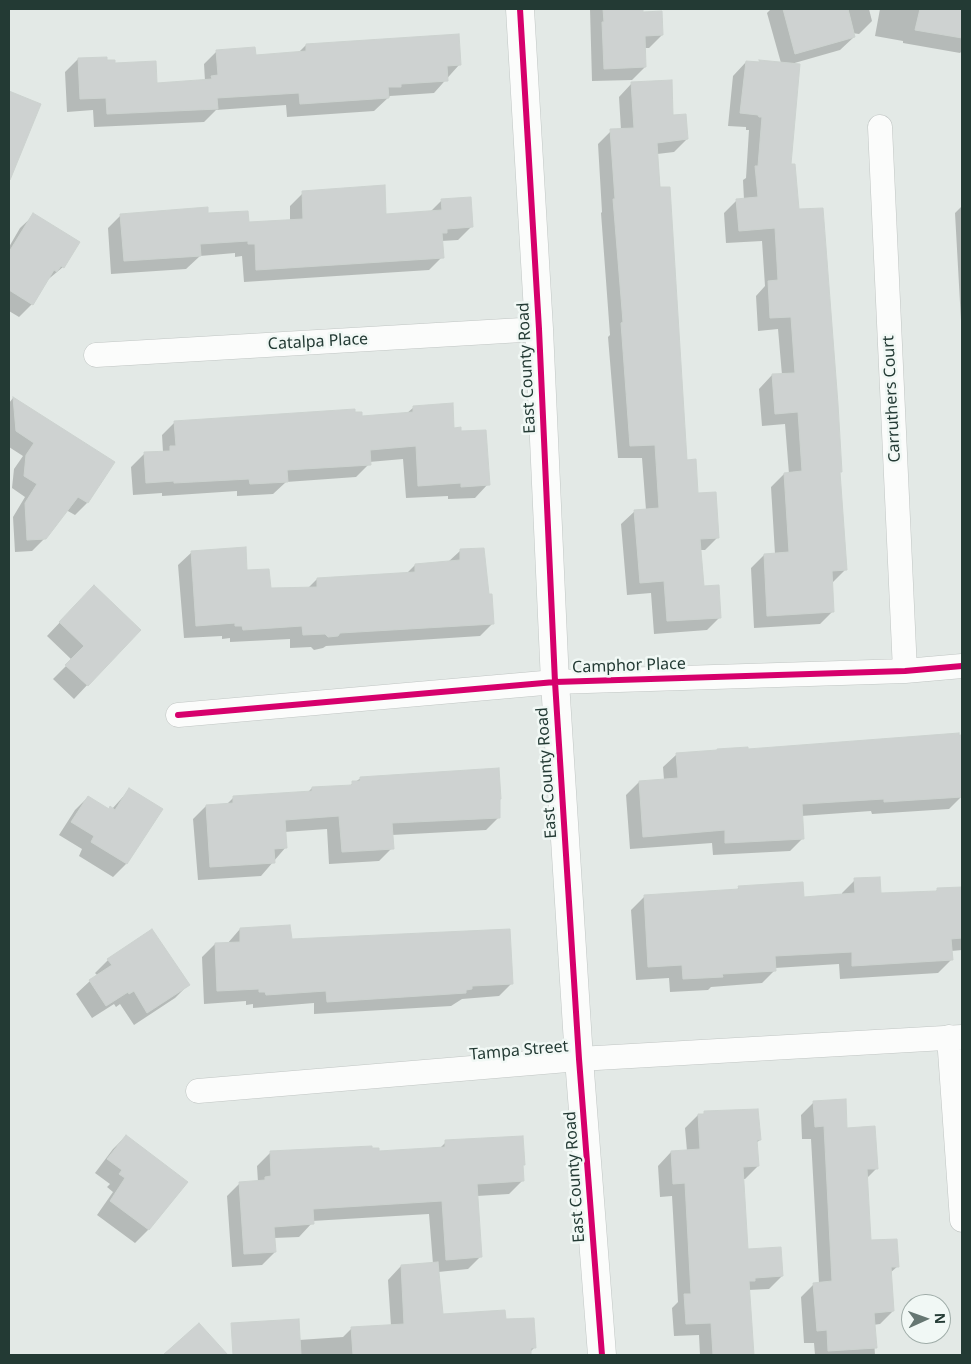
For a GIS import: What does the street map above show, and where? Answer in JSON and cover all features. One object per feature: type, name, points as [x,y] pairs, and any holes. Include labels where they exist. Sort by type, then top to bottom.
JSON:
[{"type":"street","name":"East County Road","points":[[520,9],[539,329],[555,682],[579,1059],[602,1355]]},
{"type":"street","name":"Carruthers Court","points":[[880,127],[905,671]]},
{"type":"street","name":"Catalpa Place","points":[[96,355],[539,329]]},
{"type":"street","name":"Camphor Place","points":[[178,715],[555,682],[905,671],[962,666]]},
{"type":"street","name":"Tampa Street","points":[[198,1091],[579,1059],[956,1037]]},
{"type":"street","points":[[956,1037],[962,1220]]},
{"type":"building","points":[[603,9],[643,9],[643,12],[662,11],[663,35],[645,36],[646,67],[604,69]]},
{"type":"building","points":[[783,9],[848,9],[855,37],[795,54]]},
{"type":"building","points":[[920,9],[962,9],[962,38],[915,30]]},
{"type":"building","points":[[459,34],[461,65],[447,66],[448,81],[401,84],[401,87],[388,87],[389,98],[300,104],[299,93],[217,98],[218,109],[107,114],[106,98],[80,99],[78,58],[107,57],[107,60],[115,60],[115,63],[156,61],[157,83],[212,79],[211,76],[218,75],[216,50],[255,47],[256,55],[306,51],[306,44]]},
{"type":"building","points":[[759,60],[800,64],[791,164],[795,164],[799,209],[823,208],[838,404],[842,472],[840,472],[847,570],[832,571],[834,612],[767,616],[764,554],[789,552],[784,473],[802,471],[798,412],[775,414],[772,374],[795,373],[791,317],[770,318],[768,281],[778,280],[775,228],[739,231],[736,199],[758,197],[755,166],[758,166],[762,117],[740,113],[746,61],[760,62]]},
{"type":"building","points":[[672,80],[673,115],[686,114],[688,139],[657,143],[660,187],[670,187],[687,460],[696,459],[698,493],[716,492],[719,538],[700,539],[704,586],[719,585],[721,618],[667,621],[664,581],[640,583],[634,510],[659,508],[655,445],[630,446],[610,129],[634,128],[631,82]]},
{"type":"building","points":[[9,91],[41,104],[10,180],[9,180]]},
{"type":"building","points":[[385,185],[386,214],[442,210],[441,199],[471,197],[473,227],[447,229],[447,233],[442,233],[444,258],[256,270],[255,244],[248,244],[248,241],[200,244],[201,256],[124,261],[120,214],[208,207],[208,213],[248,211],[249,222],[303,219],[302,191]]},
{"type":"building","points":[[33,213],[80,242],[64,268],[61,266],[57,272],[54,270],[33,305],[9,290],[9,252]]},
{"type":"building","points":[[13,397],[115,462],[88,503],[78,497],[46,539],[27,540],[25,503],[37,484],[24,476],[26,455],[34,443],[16,431]]},
{"type":"building","points":[[453,403],[454,428],[461,427],[461,431],[486,430],[490,485],[461,487],[461,483],[418,486],[416,446],[370,450],[371,465],[287,470],[288,482],[250,484],[249,479],[146,483],[144,452],[170,451],[170,446],[176,446],[174,421],[355,409],[355,412],[362,412],[362,416],[413,412],[413,406]]},
{"type":"building","points":[[246,547],[247,570],[269,569],[271,588],[317,587],[317,578],[415,572],[415,564],[460,560],[460,549],[484,548],[489,594],[492,594],[494,624],[340,633],[338,636],[328,637],[325,634],[303,635],[302,626],[243,630],[242,626],[235,626],[235,623],[196,626],[191,551]]},
{"type":"building","points":[[94,585],[141,630],[88,686],[65,665],[84,646],[59,622]]},
{"type":"building","points":[[959,733],[959,735],[962,735],[962,797],[884,802],[884,799],[802,804],[804,839],[725,843],[725,830],[643,837],[639,781],[678,778],[676,753]]},
{"type":"building","points":[[499,768],[500,818],[392,823],[394,849],[342,852],[339,816],[285,820],[287,848],[274,849],[275,863],[210,867],[206,805],[233,803],[233,796],[312,791],[312,787],[352,785],[352,781],[360,781],[360,777]]},
{"type":"building","points":[[129,788],[163,809],[127,864],[91,842],[94,836],[71,822],[88,796],[109,809],[110,806],[115,810]]},
{"type":"building","points":[[880,877],[881,893],[937,891],[937,888],[962,887],[962,938],[951,939],[953,960],[852,966],[852,952],[775,956],[776,971],[722,974],[723,977],[683,979],[682,965],[648,967],[644,895],[739,889],[738,886],[803,882],[804,897],[855,893],[854,878]]},
{"type":"building","points":[[290,925],[292,939],[510,929],[513,984],[472,986],[472,989],[466,990],[466,993],[327,1002],[326,991],[266,995],[265,992],[259,992],[259,989],[217,991],[215,943],[240,942],[240,928]]},
{"type":"building","points":[[152,929],[190,985],[147,1013],[134,991],[129,994],[128,992],[106,1006],[89,980],[112,965],[107,959]]},
{"type":"building","points":[[846,1099],[847,1128],[875,1126],[878,1169],[867,1169],[871,1240],[897,1239],[899,1267],[891,1267],[894,1311],[874,1313],[877,1348],[828,1351],[827,1330],[817,1331],[813,1283],[832,1281],[824,1126],[815,1127],[813,1101]]},
{"type":"building","points":[[758,1109],[761,1140],[757,1140],[759,1166],[743,1167],[748,1249],[781,1247],[783,1276],[755,1278],[755,1281],[749,1281],[754,1355],[713,1355],[711,1323],[686,1324],[684,1294],[691,1294],[685,1183],[673,1184],[671,1151],[700,1149],[698,1114],[704,1114],[704,1111]]},
{"type":"building","points":[[126,1135],[188,1182],[149,1230],[110,1201],[125,1178],[119,1174],[122,1170],[107,1159]]},
{"type":"building","points":[[523,1136],[524,1181],[477,1184],[482,1257],[446,1260],[442,1201],[313,1209],[314,1224],[274,1227],[276,1252],[244,1254],[239,1182],[265,1180],[265,1177],[271,1176],[270,1151],[372,1146],[372,1148],[379,1148],[379,1151],[445,1147],[445,1140]]},
{"type":"building","points":[[438,1262],[443,1314],[505,1310],[506,1319],[534,1318],[536,1348],[531,1348],[531,1355],[353,1355],[351,1327],[404,1324],[401,1265]]},
{"type":"building","points":[[299,1319],[301,1355],[233,1355],[231,1323]]},
{"type":"building","points":[[199,1323],[228,1355],[163,1355]]},
{"type":"cycle path","points":[[520,9],[539,329],[555,682],[579,1059],[602,1355]]},
{"type":"cycle path","points":[[178,715],[555,682],[905,671],[962,666]]}]
